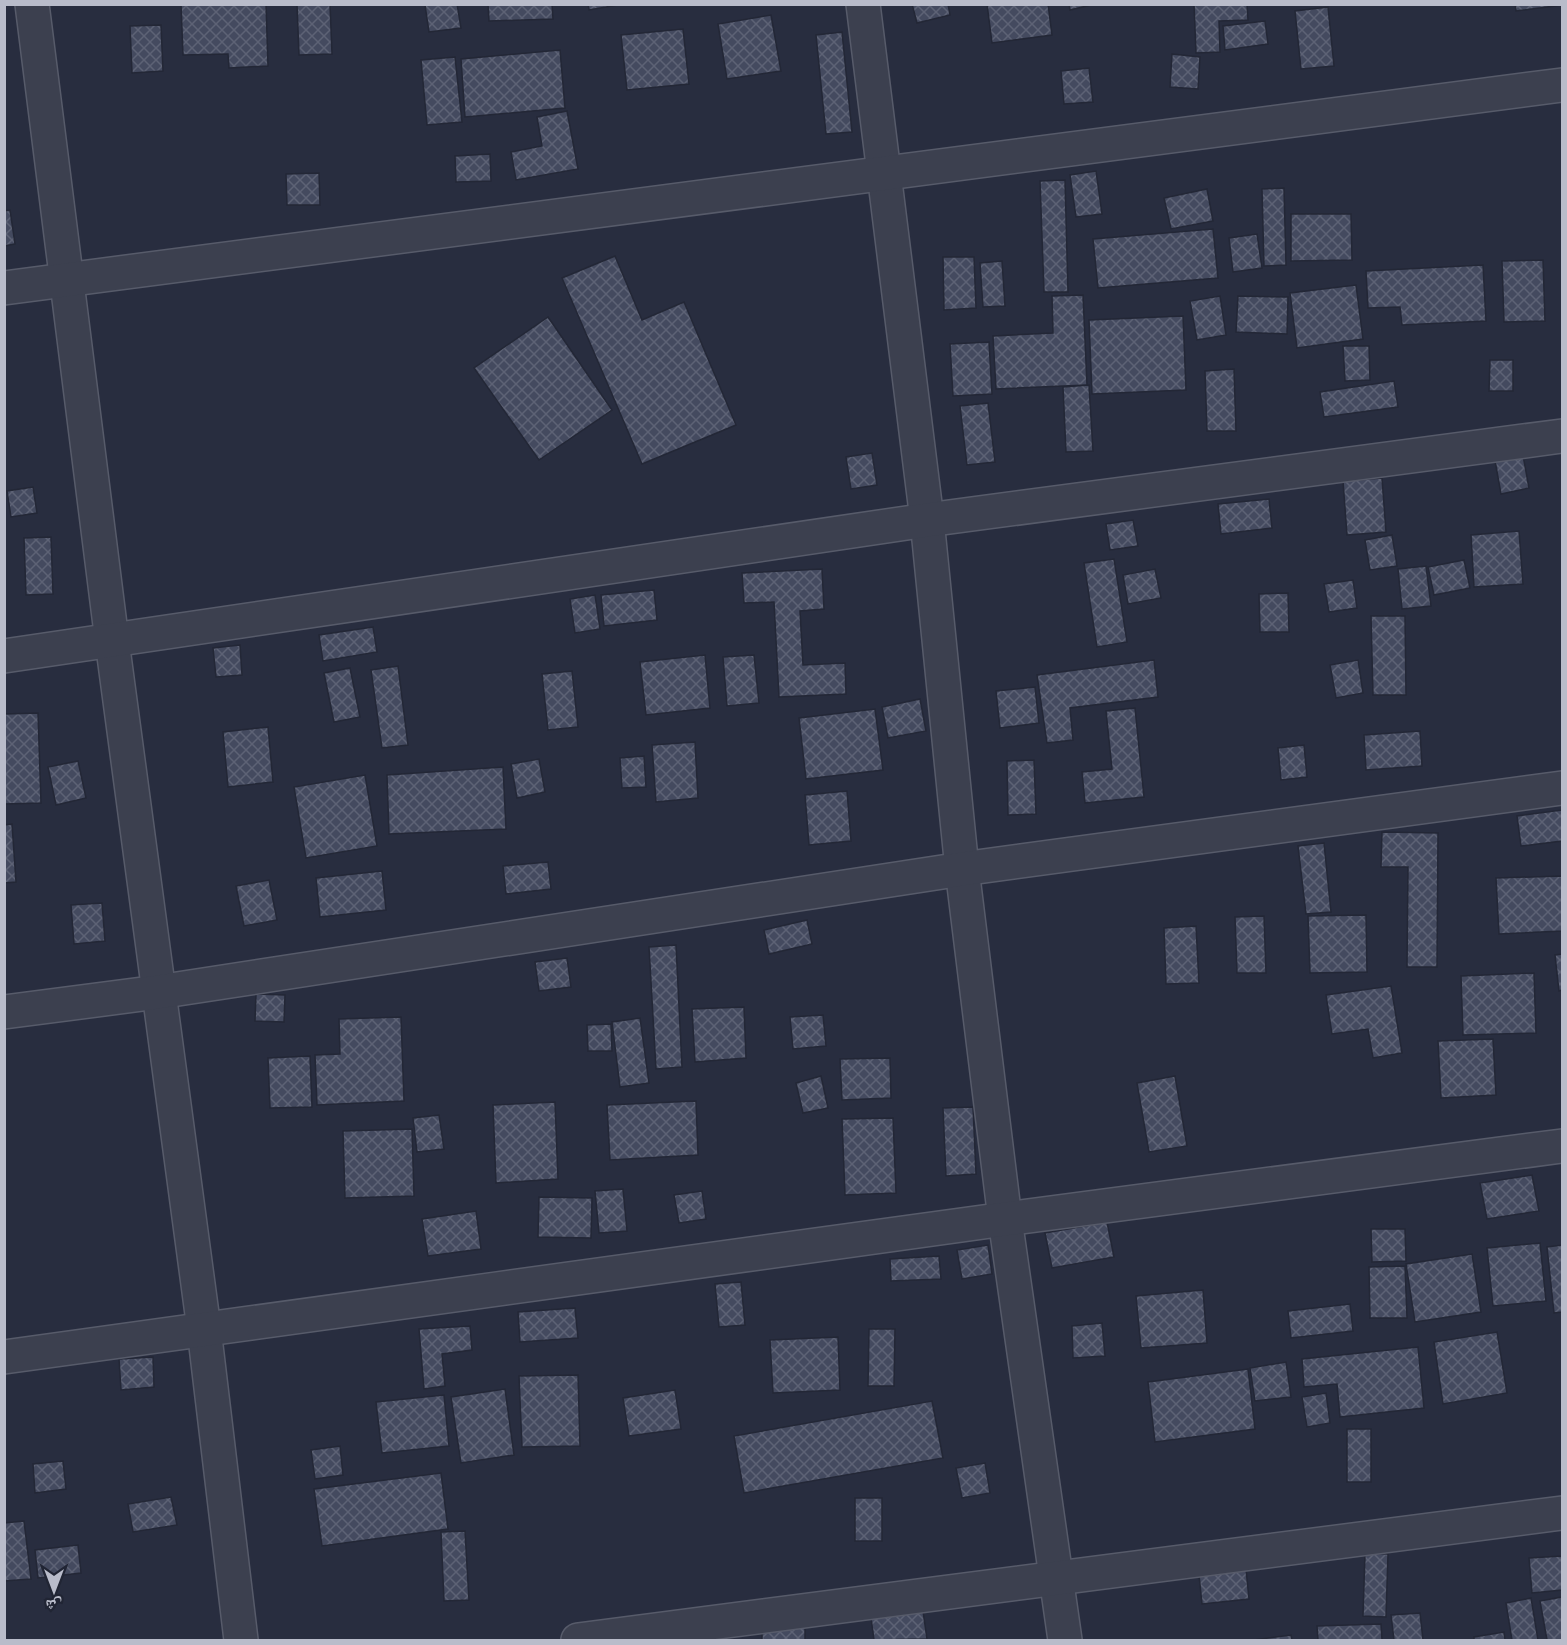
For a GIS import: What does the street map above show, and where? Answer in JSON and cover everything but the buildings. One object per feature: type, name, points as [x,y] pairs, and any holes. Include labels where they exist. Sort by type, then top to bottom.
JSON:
[{"type":"street","points":[[32,4],[112,642],[204,1329],[241,1641]]},
{"type":"street","points":[[863,4],[886,172],[927,520],[962,869],[1005,1219],[1065,1641]]},
{"type":"street","points":[[4,288],[1563,85]]},
{"type":"street","points":[[4,656],[112,642],[927,520],[1563,436]]},
{"type":"street","points":[[4,1012],[158,992],[962,869],[1563,788]]},
{"type":"street","points":[[4,1357],[1005,1219],[1563,1146]]},
{"type":"street","points":[[578,1641],[1563,1513]]}]
